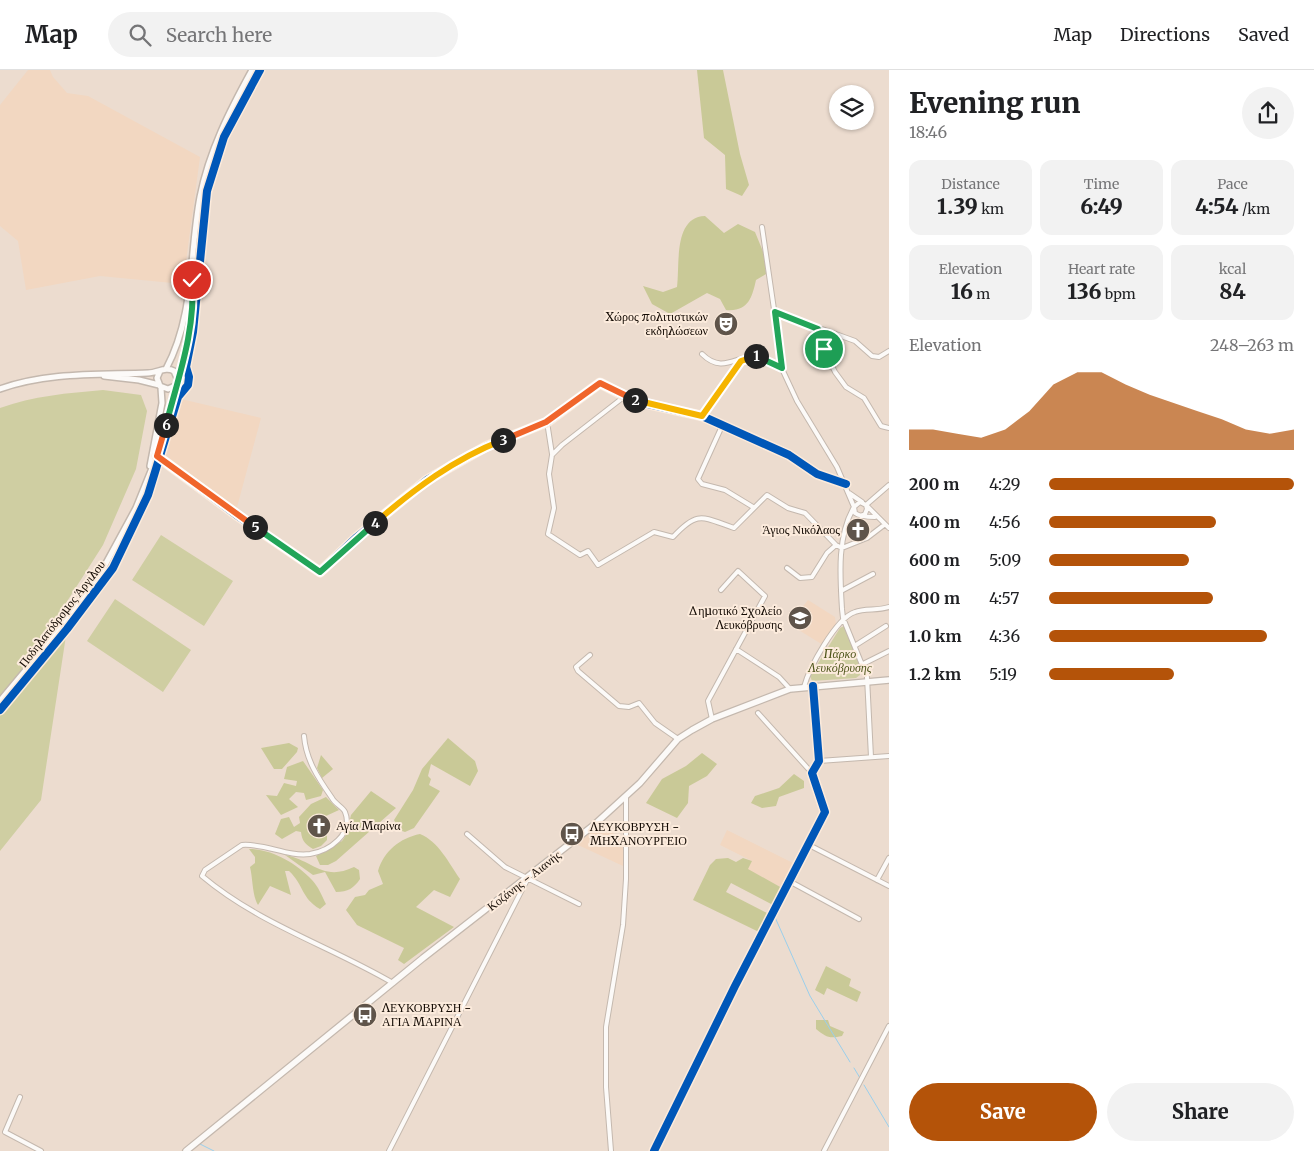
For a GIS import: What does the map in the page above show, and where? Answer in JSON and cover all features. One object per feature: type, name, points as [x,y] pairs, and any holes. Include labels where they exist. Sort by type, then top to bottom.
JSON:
[{"type":"main road","name":"Κοζάνης - Αιανής","points":[[186,1151],[434,949],[528,878],[626,797],[678,740],[712,719],[790,690],[813,686],[889,680]]},
{"type":"street","points":[[0,701],[64,624],[98,578],[136,508],[157,456],[191,319],[192,280],[198,212],[206,169],[225,121],[252,70]]},
{"type":"street","points":[[762,227],[782,368],[797,402],[846,484],[855,513],[860,516]]},
{"type":"street","points":[[150,470],[162,403],[157,378],[164,370],[176,346],[192,280]]},
{"type":"street","points":[[775,312],[855,341],[872,356],[883,356],[889,352]]},
{"type":"street","points":[[818,329],[824,349],[839,380],[864,398],[881,426],[889,428]]},
{"type":"street","points":[[702,354],[717,362],[741,361],[759,357],[782,368]]},
{"type":"street","points":[[702,416],[741,361]]},
{"type":"street","points":[[0,389],[41,378],[96,374],[152,373],[164,370],[174,371],[177,378]]},
{"type":"street","points":[[96,374],[139,380],[170,389],[176,385]]},
{"type":"street","points":[[157,456],[238,516],[320,572],[357,537],[427,480],[487,446],[546,422],[600,383],[625,396],[648,404],[702,416],[790,455],[817,474],[846,484]]},
{"type":"street","points":[[552,455],[625,396]]},
{"type":"street","points":[[546,422],[552,455],[548,474],[554,508],[548,534],[580,555],[588,551],[598,564],[654,532],[673,537],[690,520],[701,516],[734,528],[766,495],[788,508],[804,513],[836,545],[842,548],[867,538],[884,525]]},
{"type":"street","points":[[722,426],[698,479],[702,484],[725,490],[753,507]]},
{"type":"street","points":[[864,504],[889,485]]},
{"type":"street","points":[[849,493],[864,504],[889,528]]},
{"type":"street","points":[[864,504],[858,502],[850,514],[842,548],[841,590],[843,618],[856,645],[867,682],[871,756]]},
{"type":"street","points":[[860,516],[866,513],[864,504]]},
{"type":"street","points":[[850,514],[876,517]]},
{"type":"street","points":[[788,568],[800,578],[812,577],[826,553],[836,545]]},
{"type":"street","points":[[712,719],[708,701],[766,596],[738,571],[721,590]]},
{"type":"street","points":[[841,590],[873,574]]},
{"type":"street","points":[[804,687],[809,672],[843,618],[856,611],[889,607]]},
{"type":"street","points":[[856,645],[886,626]]},
{"type":"street","points":[[736,649],[779,677],[790,690]]},
{"type":"street","points":[[863,664],[889,651]]},
{"type":"street","points":[[590,655],[576,667],[578,671],[619,706],[629,707],[639,703],[655,723],[678,740]]},
{"type":"street","points":[[812,773],[819,761],[813,686]]},
{"type":"street","points":[[654,1151],[825,812],[812,773],[758,712]]},
{"type":"street","points":[[304,736],[304,749],[310,763],[333,800],[344,809],[346,821],[343,834],[330,846],[312,854],[294,854],[242,845],[205,870],[202,876],[224,895],[322,949],[393,983]]},
{"type":"street","points":[[819,761],[889,756]]},
{"type":"street","points":[[611,1151],[606,1087],[606,1017],[623,925],[626,871],[626,797]]},
{"type":"street","points":[[468,834],[492,857],[528,878],[580,904]]},
{"type":"street","points":[[809,846],[889,886]]},
{"type":"street","points":[[877,880],[889,858]]},
{"type":"street","points":[[389,1151],[435,1055],[528,878]]},
{"type":"street","points":[[789,881],[859,919]]},
{"type":"street","points":[[824,1151],[889,1026]]},
{"type":"street","points":[[20,1096],[5,1132],[41,1151]]},
{"type":"shaded area","points":[[28,70],[50,70],[53,77],[67,93],[88,96],[200,157],[183,284],[100,276],[26,290],[18,241],[0,226],[0,105]]},
{"type":"shaded area","points":[[181,399],[261,418],[236,511],[165,460]]},
{"type":"shaded area","points":[[808,600],[835,617],[836,625],[823,645],[789,624]]},
{"type":"shaded area","points":[[599,826],[624,839],[623,866],[576,844]]},
{"type":"shaded area","points":[[727,830],[795,864],[782,888],[747,869],[752,861],[720,845]]},
{"type":"green space","points":[[697,70],[723,70],[740,154],[749,185],[742,196],[726,189],[725,155],[704,138]]},
{"type":"green space","points":[[705,216],[724,233],[738,224],[755,232],[764,254],[766,274],[756,280],[751,298],[739,309],[726,310],[720,299],[707,293],[670,314],[652,304],[643,286],[663,292],[677,287],[680,244],[683,233],[688,224],[695,218]]},
{"type":"green space","points":[[103,390],[141,395],[147,411],[136,469],[103,545],[59,614],[67,629],[41,800],[0,851],[0,408],[38,398]]},
{"type":"green space","points":[[161,535],[233,581],[204,626],[132,580]]},
{"type":"green space","points":[[115,599],[191,650],[163,692],[87,641]]},
{"type":"green space","name":"Πάρκο Λευκόβρυσης","points":[[844,626],[859,664],[860,675],[856,678],[812,681],[810,676],[840,628]]},
{"type":"green space","points":[[448,738],[475,761],[478,771],[470,786],[431,764],[428,776],[431,779],[429,785],[440,791],[414,828],[405,832],[399,830],[394,820],[413,790],[422,769]]},
{"type":"green space","points":[[289,743],[298,748],[297,752],[282,769],[274,769],[261,748]]},
{"type":"green space","points":[[702,753],[717,764],[707,776],[689,786],[688,803],[677,818],[646,803],[662,779],[686,766]]},
{"type":"green space","points":[[321,755],[333,769],[322,778],[317,768]]},
{"type":"green space","points":[[303,761],[323,790],[321,796],[306,800],[304,793],[296,792],[289,799],[298,807],[281,815],[266,795],[277,796],[284,783],[296,786],[297,781],[284,779],[287,767]]},
{"type":"green space","points":[[794,774],[804,781],[804,788],[779,797],[776,806],[762,808],[751,803],[755,796],[779,788]]},
{"type":"green space","points":[[371,791],[396,808],[336,861],[328,865],[320,865],[316,856],[342,841],[346,835],[351,815]]},
{"type":"green space","points":[[326,797],[339,810],[315,821],[310,827],[310,832],[314,835],[327,834],[327,840],[321,846],[313,849],[310,847],[303,840],[301,832],[296,831],[282,839],[275,834],[281,819],[289,817],[294,827],[300,823],[299,817],[311,804]]},
{"type":"green space","points":[[420,834],[438,847],[460,879],[450,897],[434,890],[416,907],[454,927],[404,964],[398,960],[404,948],[357,925],[346,910],[355,897],[365,895],[369,890],[383,884],[378,871],[384,857],[394,846]]},
{"type":"green space","points":[[249,849],[275,854],[299,868],[314,882],[326,904],[320,909],[314,905],[294,876],[289,871],[285,871],[291,895],[270,886],[258,905],[250,867],[255,863],[255,857]]},
{"type":"green space","points":[[285,855],[326,871],[343,871],[354,867],[359,870],[360,879],[350,889],[336,892],[325,872],[313,875]]},
{"type":"green space","points":[[728,858],[736,862],[743,858],[752,861],[748,869],[782,888],[773,905],[731,883],[726,892],[769,914],[759,932],[693,900],[710,865],[716,859]]},
{"type":"green space","points":[[826,966],[851,979],[849,986],[861,992],[857,1002],[827,988],[824,995],[815,990]]},
{"type":"green space","points":[[816,1020],[828,1020],[830,1026],[844,1032],[842,1036],[828,1037],[822,1034],[816,1029]]},
{"type":"waterway","points":[[774,915],[810,996],[850,1062]]},
{"type":"waterway","points":[[854,1068],[860,1078]]},
{"type":"waterway","points":[[864,1085],[889,1127]]},
{"type":"waterway","points":[[200,1144],[214,1151]]},
{"type":"cycle path","name":"Ποδηλατόδρομος Άργιλου","points":[[0,710],[67,629],[113,568],[148,495],[178,397],[188,385],[189,377],[186,367],[193,332],[207,191],[224,137],[260,70]]},
{"type":"cycle path","points":[[157,456],[238,516],[320,572],[357,537],[427,480],[487,446],[547,422],[600,383],[625,396],[648,404],[702,416],[789,455],[817,474],[846,484]]},
{"type":"cycle path","points":[[654,1151],[735,986],[825,812],[812,773],[819,761],[813,686]]},
{"type":"place","name":"Χώρος πολιτιστικών εκδηλώσεων","points":[[726,324]]},
{"type":"place","name":"Άγιος Νικόλαος","points":[[858,530]]},
{"type":"place","name":"Δημοτικό Σχολείο Λευκόβρυσης","points":[[800,618]]},
{"type":"place","name":"Αγία Μαρίνα","points":[[319,826]]},
{"type":"place","name":"ΛΕΥΚΟΒΡΥΣΗ - ΜΗΧΑΝΟΥΡΓΕΙΟ","points":[[572,834]]},
{"type":"place","name":"ΛΕΥΚΟΒΡΥΣΗ - ΑΓΙΑ ΜΑΡΙΝΑ","points":[[365,1015]]},
{"type":"route","points":[[192,280],[192,309],[188,341],[157,456],[238,516],[320,572],[357,537],[427,480],[466,456],[546,422],[600,383],[625,396],[648,404],[702,416],[741,361],[751,357],[759,357],[782,368],[775,312],[818,329],[824,349]]}]
